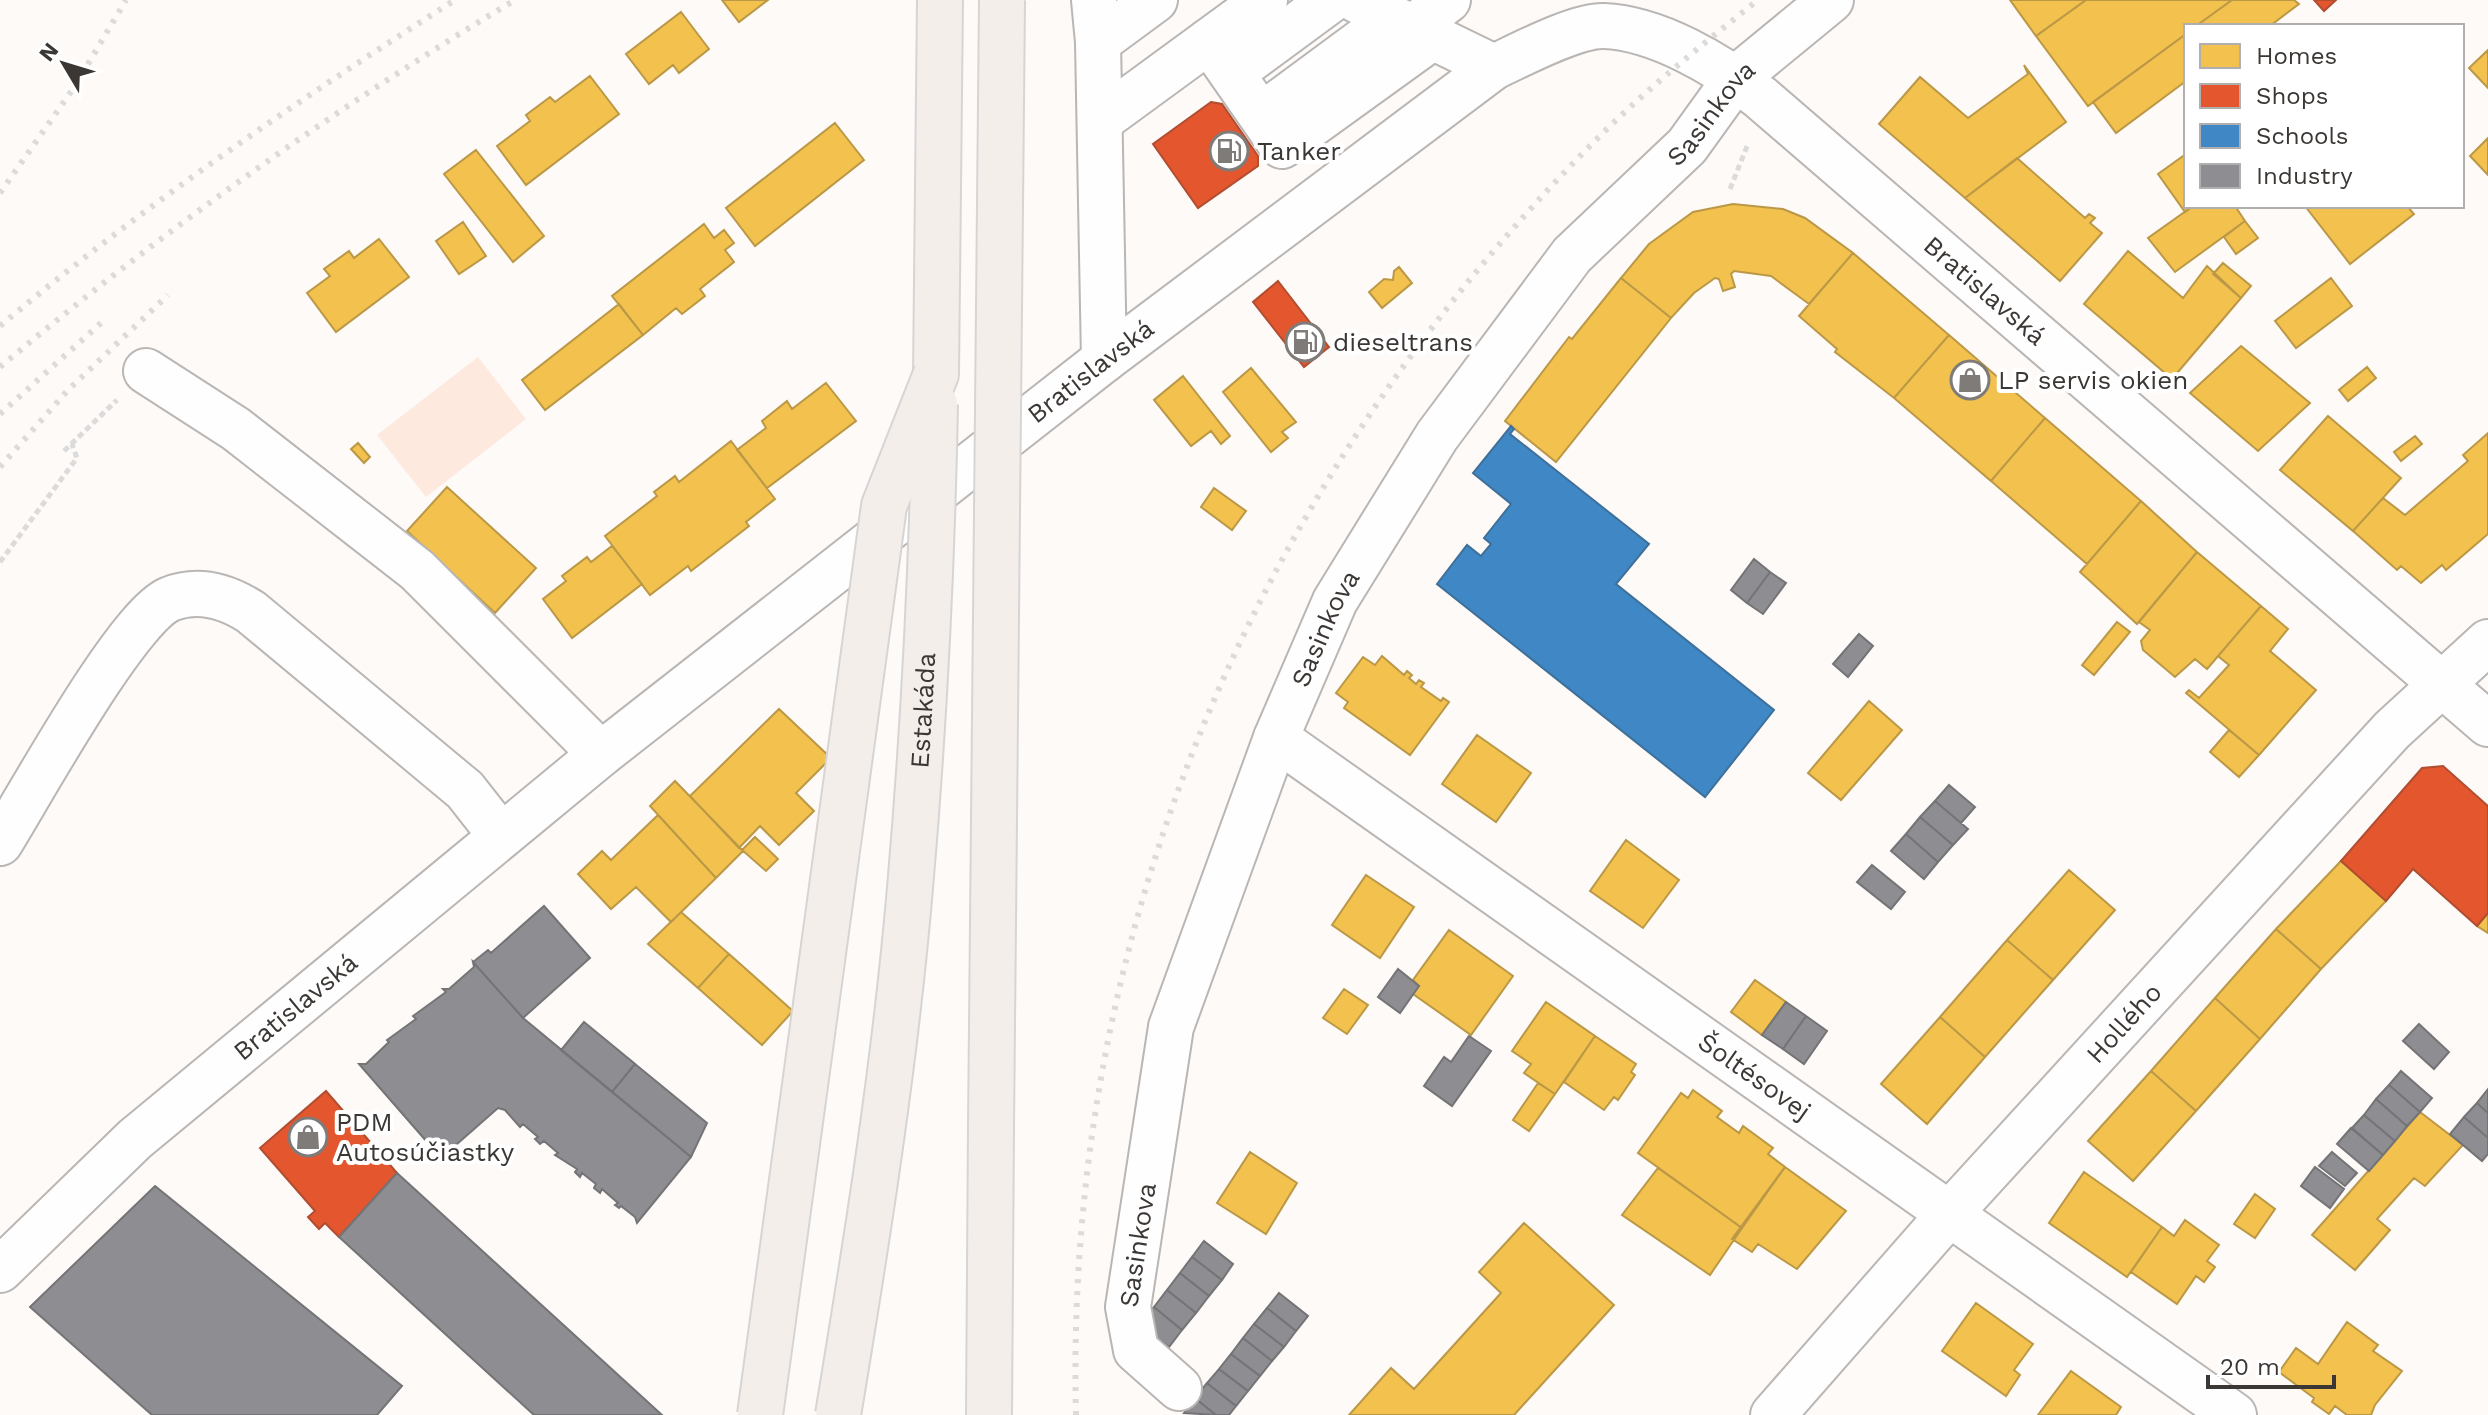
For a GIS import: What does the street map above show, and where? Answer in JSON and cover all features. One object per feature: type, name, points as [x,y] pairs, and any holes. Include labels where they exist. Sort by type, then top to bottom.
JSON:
[{"type":"main road","name":"Estakáda","points":[[838,1415],[875,1184],[910,890],[933,543],[940,0]]},
{"type":"main road","points":[[989,1415],[1002,0]]},
{"type":"main road","points":[[760,1415],[884,506],[936,374]]},
{"type":"street","points":[[1104,360],[1101,120],[1096,21],[1155,0]]},
{"type":"street","points":[[1221,57],[1265,0]]},
{"type":"street","points":[[1101,120],[1331,0]]},
{"type":"street","name":"Sasinkova","points":[[1179,1388],[1136,1350],[1128,1307],[1171,1027],[1276,738],[1335,601],[1437,436],[1572,255],[1687,146],[1736,78],[1831,0]]},
{"type":"street","name":"Bratislavská","points":[[0,1270],[135,1139],[601,754],[1104,360],[1494,67],[1546,43],[1596,13],[1650,35],[1736,78],[2488,724]]},
{"type":"street","points":[[1221,57],[1282,146],[1408,17],[1494,67]]},
{"type":"street","points":[[146,371],[236,429],[417,570],[601,754]]},
{"type":"street","points":[[0,843],[126,640],[168,600],[191,594],[210,594],[234,601],[251,612],[465,790],[501,836]]},
{"type":"street","name":"Hollého","points":[[1773,1415],[1951,1212],[2392,730],[2488,642]]},
{"type":"street","name":"Šoltésovej","points":[[1276,738],[1951,1212],[2234,1415]]},
{"type":"path","points":[[64,451],[146,371]]},
{"type":"path","points":[[0,562],[77,458],[72,444]]},
{"type":"shaded area","points":[[478,357],[526,419],[426,497],[377,435]]},
{"type":"building: Homes","points":[[722,0],[768,0],[739,22]]},
{"type":"building: Homes","points":[[2010,0],[2086,0],[2036,36]]},
{"type":"building: Homes","points":[[2086,0],[2232,0],[2199,24],[2184,24],[2184,35],[2088,106],[2036,36]]},
{"type":"building: Homes","points":[[2232,0],[2294,0],[2299,4],[2273,24],[2199,24]]},
{"type":"building: Homes","points":[[681,12],[709,49],[679,73],[673,65],[649,84],[626,54]]},
{"type":"building: Homes","points":[[2184,35],[2184,82],[2116,133],[2093,102]]},
{"type":"building: Homes","points":[[2488,50],[2488,88],[2469,68]]},
{"type":"building: Homes","points":[[2024,65],[2066,122],[1965,198],[1879,124],[1920,77],[1968,118],[2028,74]]},
{"type":"building: Homes","points":[[590,76],[619,114],[526,185],[497,146],[530,121],[526,115],[550,97],[555,102]]},
{"type":"building: Homes","points":[[835,123],[864,160],[755,246],[726,208]]},
{"type":"building: Homes","points":[[2488,138],[2488,175],[2470,156]]},
{"type":"building: Homes","points":[[476,150],[544,236],[513,262],[444,174]]},
{"type":"building: Homes","points":[[2184,155],[2184,208],[2190,208],[2185,212],[2158,174]]},
{"type":"building: Homes","points":[[2017,158],[2085,218],[2089,214],[2095,218],[2090,223],[2102,233],[2060,281],[1965,198]]},
{"type":"building: Homes","points":[[1733,204],[1783,209],[1805,218],[1853,253],[1809,304],[1771,276],[1734,271],[1731,274],[1735,287],[1723,291],[1719,279],[1715,278],[1694,293],[1671,318],[1621,278],[1649,244],[1693,212]]},
{"type":"building: Homes","points":[[2190,208],[2236,208],[2245,221],[2175,272],[2148,238]]},
{"type":"building: Homes","points":[[2307,208],[2409,208],[2414,214],[2350,264]]},
{"type":"building: Homes","points":[[2245,221],[2258,238],[2236,254],[2224,237]]},
{"type":"building: Homes","points":[[463,222],[486,256],[459,274],[436,241]]},
{"type":"building: Homes","points":[[704,224],[714,238],[724,230],[734,243],[725,250],[734,262],[700,289],[705,296],[682,314],[676,308],[643,335],[612,296]]},
{"type":"building: Homes","points":[[379,239],[409,277],[336,332],[307,293],[330,276],[324,269],[349,251],[354,258]]},
{"type":"building: Homes","points":[[2128,251],[2183,298],[2207,266],[2241,298],[2172,379],[2084,304]]},
{"type":"building: Homes","points":[[1853,253],[1949,335],[1894,398],[1835,352],[1837,349],[1799,316]]},
{"type":"building: Homes","points":[[2223,263],[2251,286],[2241,298],[2213,274]]},
{"type":"building: Homes","points":[[1399,267],[1412,283],[1382,308],[1369,292],[1384,279],[1393,280],[1394,271]]},
{"type":"building: Homes","points":[[1621,278],[1671,318],[1556,462],[1505,421],[1569,337],[1572,339]]},
{"type":"building: Homes","points":[[2331,278],[2352,306],[2296,348],[2275,321]]},
{"type":"building: Homes","points":[[619,304],[643,335],[545,410],[522,380]]},
{"type":"building: Homes","points":[[1949,335],[2045,418],[1991,481],[1894,398]]},
{"type":"building: Homes","points":[[2241,346],[2310,403],[2258,451],[2190,393]]},
{"type":"building: Homes","points":[[2367,367],[2376,378],[2348,401],[2339,390]]},
{"type":"building: Homes","points":[[1251,368],[1296,422],[1282,432],[1288,438],[1271,452],[1223,392]]},
{"type":"building: Homes","points":[[1183,376],[1230,436],[1221,444],[1211,431],[1191,446],[1154,400]]},
{"type":"building: Homes","points":[[826,383],[856,421],[767,488],[737,450],[766,428],[762,421],[787,401],[792,409]]},
{"type":"building: Homes","points":[[2328,416],[2401,478],[2353,531],[2280,470]]},
{"type":"building: Homes","points":[[2045,418],[2141,501],[2087,564],[1991,481]]},
{"type":"building: Homes","points":[[2488,433],[2488,534],[2446,570],[2442,565],[2421,583],[2401,566],[2397,570],[2353,531],[2383,498],[2405,515],[2468,461],[2463,455]]},
{"type":"building: Homes","points":[[2415,436],[2422,444],[2401,461],[2394,452]]},
{"type":"building: Homes","points":[[731,441],[775,499],[746,522],[749,526],[691,571],[688,566],[650,595],[605,536],[657,496],[654,492],[675,476],[679,482]]},
{"type":"building: Homes","points":[[358,443],[370,457],[364,463],[351,449]]},
{"type":"building: Homes","points":[[447,487],[536,568],[495,613],[407,531]]},
{"type":"building: Homes","points":[[1214,488],[1246,511],[1232,530],[1201,507]]},
{"type":"building: Homes","points":[[2141,501],[2197,552],[2137,624],[2080,572]]},
{"type":"building: Homes","points":[[612,546],[642,584],[572,638],[543,599],[566,581],[562,576],[587,557],[591,562]]},
{"type":"building: Homes","points":[[2197,552],[2261,606],[2207,669],[2195,659],[2175,677],[2143,650],[2141,641],[2150,630],[2139,622]]},
{"type":"building: Homes","points":[[2261,606],[2288,629],[2270,651],[2316,690],[2259,755],[2186,693],[2189,690],[2199,698],[2229,665],[2218,656]]},
{"type":"building: Homes","points":[[2117,622],[2130,632],[2094,675],[2082,665]]},
{"type":"building: Homes","points":[[1382,656],[1404,675],[1407,671],[1412,675],[1409,678],[1416,684],[1419,680],[1424,683],[1421,687],[1441,701],[1443,698],[1449,702],[1410,755],[1344,708],[1348,702],[1336,693],[1363,657],[1375,665]]},
{"type":"building: Homes","points":[[1869,701],[1902,730],[1841,800],[1808,773]]},
{"type":"building: Homes","points":[[779,709],[831,758],[796,793],[814,811],[779,845],[760,826],[739,848],[690,796]]},
{"type":"building: Homes","points":[[2229,730],[2259,755],[2239,777],[2210,752]]},
{"type":"building: Homes","points":[[1477,735],[1531,773],[1496,822],[1442,784]]},
{"type":"building: Homes","points":[[675,781],[743,851],[716,878],[650,806]]},
{"type":"building: Homes","points":[[658,815],[716,878],[671,922],[636,887],[611,909],[578,874],[602,851],[611,860]]},
{"type":"building: Homes","points":[[755,837],[778,859],[766,871],[742,850]]},
{"type":"building: Homes","points":[[1626,840],[1679,880],[1643,928],[1590,891]]},
{"type":"building: Homes","points":[[2341,861],[2386,901],[2321,969],[2276,929]]},
{"type":"building: Homes","points":[[2069,870],[2115,910],[2053,980],[2007,940]]},
{"type":"building: Homes","points":[[1366,875],[1414,907],[1380,958],[1332,925]]},
{"type":"building: Homes","points":[[681,912],[729,954],[698,988],[648,944]]},
{"type":"building: Homes","points":[[2488,913],[2488,933],[2477,926]]},
{"type":"building: Homes","points":[[2276,929],[2321,969],[2260,1039],[2215,998]]},
{"type":"building: Homes","points":[[1449,930],[1513,976],[1471,1035],[1413,994],[1419,986],[1413,980]]},
{"type":"building: Homes","points":[[2007,940],[2053,980],[1985,1057],[1940,1017]]},
{"type":"building: Homes","points":[[729,954],[793,1011],[762,1045],[698,988]]},
{"type":"building: Homes","points":[[1755,980],[1786,1002],[1762,1035],[1731,1012]]},
{"type":"building: Homes","points":[[1344,989],[1368,1005],[1347,1034],[1323,1018]]},
{"type":"building: Homes","points":[[2215,998],[2260,1039],[2196,1111],[2151,1071]]},
{"type":"building: Homes","points":[[1546,1002],[1595,1036],[1555,1094],[1524,1073],[1531,1064],[1512,1051]]},
{"type":"building: Homes","points":[[1940,1017],[1985,1057],[1927,1124],[1881,1084]]},
{"type":"building: Homes","points":[[1595,1036],[1636,1064],[1631,1072],[1635,1075],[1618,1100],[1614,1097],[1604,1110],[1564,1082]]},
{"type":"building: Homes","points":[[2151,1071],[2196,1111],[2133,1181],[2088,1141]]},
{"type":"building: Homes","points":[[1538,1083],[1555,1094],[1529,1131],[1513,1120]]},
{"type":"building: Homes","points":[[1693,1090],[1722,1111],[1717,1117],[1739,1133],[1743,1126],[1773,1148],[1768,1154],[1785,1167],[1742,1228],[1638,1153],[1681,1093],[1688,1098]]},
{"type":"building: Homes","points":[[2420,1112],[2463,1145],[2425,1186],[2414,1178],[2377,1219],[2390,1230],[2355,1270],[2312,1235]]},
{"type":"building: Homes","points":[[1250,1152],[1297,1183],[1266,1234],[1217,1203]]},
{"type":"building: Homes","points":[[1785,1167],[1846,1211],[1797,1269],[1758,1244],[1752,1252],[1732,1239]]},
{"type":"building: Homes","points":[[1658,1168],[1742,1228],[1710,1275],[1622,1215]]},
{"type":"building: Homes","points":[[2084,1172],[2162,1227],[2127,1277],[2049,1223]]},
{"type":"building: Homes","points":[[2255,1194],[2275,1209],[2255,1238],[2234,1224]]},
{"type":"building: Homes","points":[[2185,1220],[2219,1245],[2207,1261],[2215,1267],[2204,1282],[2196,1276],[2177,1304],[2131,1272],[2162,1227],[2174,1236]]},
{"type":"building: Homes","points":[[1524,1223],[1614,1305],[1514,1415],[1349,1415],[1391,1368],[1414,1389],[1501,1293],[1479,1272]]},
{"type":"building: Homes","points":[[1976,1303],[2033,1344],[2014,1370],[2020,1375],[2006,1396],[1942,1351]]},
{"type":"building: Homes","points":[[2347,1322],[2378,1345],[2373,1351],[2402,1371],[2375,1405],[2371,1415],[2347,1415],[2335,1406],[2329,1414],[2312,1402],[2314,1398],[2279,1372],[2296,1348],[2318,1364]]},
{"type":"building: Homes","points":[[2071,1371],[2121,1407],[2116,1415],[2038,1415]]},
{"type":"building: Shops","points":[[2314,0],[2336,0],[2324,11]]},
{"type":"building: Shops","points":[[1211,102],[1222,104],[1258,156],[1258,166],[1198,208],[1153,144]]},
{"type":"building: Shops","points":[[1278,281],[1329,347],[1304,367],[1253,302]]},
{"type":"building: Shops","points":[[2443,766],[2488,806],[2488,913],[2477,926],[2413,869],[2386,901],[2341,861],[2422,768]]},
{"type":"building: Shops","points":[[326,1091],[397,1173],[339,1237],[325,1223],[319,1229],[308,1217],[315,1211],[260,1148]]},
{"type":"building: Schools","points":[[1511,426],[1514,429],[1510,434],[1649,544],[1616,584],[1774,710],[1705,797],[1437,584],[1467,545],[1481,556],[1491,544],[1484,538],[1511,504],[1473,473]]},
{"type":"building: Industry","points":[[1754,559],[1770,572],[1747,603],[1731,590]]},
{"type":"building: Industry","points":[[1770,572],[1786,583],[1763,614],[1747,603]]},
{"type":"building: Industry","points":[[1859,634],[1873,646],[1848,677],[1833,664]]},
{"type":"building: Industry","points":[[1949,785],[1975,807],[1961,823],[1935,801]]},
{"type":"building: Industry","points":[[1935,801],[1968,829],[1953,845],[1920,817]]},
{"type":"building: Industry","points":[[1920,817],[1953,845],[1938,862],[1906,834]]},
{"type":"building: Industry","points":[[1906,834],[1938,862],[1924,879],[1891,851]]},
{"type":"building: Industry","points":[[1872,865],[1905,892],[1891,909],[1857,882]]},
{"type":"building: Industry","points":[[544,906],[590,958],[523,1018],[473,962],[488,950],[491,953]]},
{"type":"building: Industry","points":[[473,962],[523,1018],[691,1157],[637,1223],[635,1217],[615,1205],[618,1203],[602,1189],[600,1193],[594,1188],[596,1184],[582,1173],[580,1177],[575,1172],[577,1169],[555,1155],[558,1153],[544,1141],[540,1144],[535,1139],[538,1137],[523,1124],[520,1127],[505,1110],[498,1108],[441,1158],[359,1064],[366,1064],[389,1042],[387,1040],[416,1019],[413,1016],[446,992],[443,989],[449,989],[474,967]]},
{"type":"building: Industry","points":[[1398,969],[1419,986],[1400,1013],[1378,997]]},
{"type":"building: Industry","points":[[1786,1002],[1806,1016],[1783,1049],[1762,1035]]},
{"type":"building: Industry","points":[[1806,1016],[1827,1031],[1804,1064],[1783,1049]]},
{"type":"building: Industry","points":[[584,1022],[635,1064],[612,1092],[561,1050]]},
{"type":"building: Industry","points":[[2419,1024],[2449,1052],[2434,1069],[2403,1041]]},
{"type":"building: Industry","points":[[1469,1036],[1491,1051],[1452,1106],[1424,1086],[1444,1057],[1451,1062]]},
{"type":"building: Industry","points":[[635,1064],[707,1123],[691,1157],[612,1092]]},
{"type":"building: Industry","points":[[2401,1071],[2432,1098],[2420,1112],[2389,1085]]},
{"type":"building: Industry","points":[[2389,1085],[2420,1112],[2407,1126],[2376,1099]]},
{"type":"building: Industry","points":[[2488,1089],[2488,1113],[2477,1103]]},
{"type":"building: Industry","points":[[2376,1099],[2407,1126],[2395,1141],[2364,1115]]},
{"type":"building: Industry","points":[[2477,1103],[2488,1113],[2488,1138],[2464,1117]]},
{"type":"building: Industry","points":[[2364,1115],[2395,1141],[2383,1155],[2352,1128]]},
{"type":"building: Industry","points":[[2464,1117],[2488,1138],[2488,1154],[2482,1161],[2450,1134]]},
{"type":"building: Industry","points":[[2351,1128],[2383,1155],[2369,1171],[2337,1144]]},
{"type":"building: Industry","points":[[2332,1152],[2357,1173],[2345,1186],[2319,1166]]},
{"type":"building: Industry","points":[[2315,1167],[2344,1189],[2330,1208],[2301,1186]]},
{"type":"building: Industry","points":[[397,1173],[662,1415],[534,1415],[339,1237]]},
{"type":"building: Industry","points":[[155,1186],[402,1386],[377,1415],[152,1415],[30,1307]]},
{"type":"building: Industry","points":[[1204,1241],[1233,1264],[1222,1280],[1192,1257]]},
{"type":"building: Industry","points":[[1192,1257],[1222,1280],[1209,1296],[1180,1273]]},
{"type":"building: Industry","points":[[1180,1273],[1209,1296],[1196,1313],[1167,1290]]},
{"type":"building: Industry","points":[[1167,1290],[1196,1313],[1182,1330],[1154,1307]]},
{"type":"building: Industry","points":[[1279,1293],[1308,1316],[1296,1331],[1267,1308]]},
{"type":"building: Industry","points":[[1154,1307],[1182,1330],[1169,1347],[1140,1325]]},
{"type":"building: Industry","points":[[1267,1308],[1296,1331],[1284,1347],[1254,1324]]},
{"type":"building: Industry","points":[[1254,1324],[1284,1347],[1272,1361],[1243,1338]]},
{"type":"building: Industry","points":[[1243,1338],[1272,1361],[1260,1376],[1231,1354]]},
{"type":"building: Industry","points":[[1231,1354],[1260,1376],[1248,1391],[1219,1369]]},
{"type":"building: Industry","points":[[1219,1369],[1248,1391],[1236,1406],[1207,1383]]},
{"type":"building: Industry","points":[[1207,1383],[1236,1406],[1229,1415],[1216,1415],[1195,1398]]},
{"type":"building: Industry","points":[[1195,1398],[1216,1415],[1184,1413]]},
{"type":"railway","points":[[0,193],[75,86],[126,0]]},
{"type":"railway","points":[[0,326],[165,196],[338,76],[455,0]]},
{"type":"railway","points":[[0,367],[123,268],[250,173],[381,84],[515,0]]},
{"type":"railway","points":[[1076,1415],[1081,1237],[1104,1064],[1144,894],[1201,731],[1274,574],[1363,424],[1467,283],[1605,131],[1669,73],[1758,0]]},
{"type":"railway","points":[[0,467],[68,390],[168,295]]},
{"type":"railway","points":[[0,414],[101,323]]},
{"type":"place","name":"Tanker","points":[[1229,151]]},
{"type":"place","name":"dieseltrans","points":[[1305,342]]},
{"type":"place","name":"LP servis okien","points":[[1970,380]]},
{"type":"place","name":"PDM Autosúčiastky","points":[[308,1137]]}]
